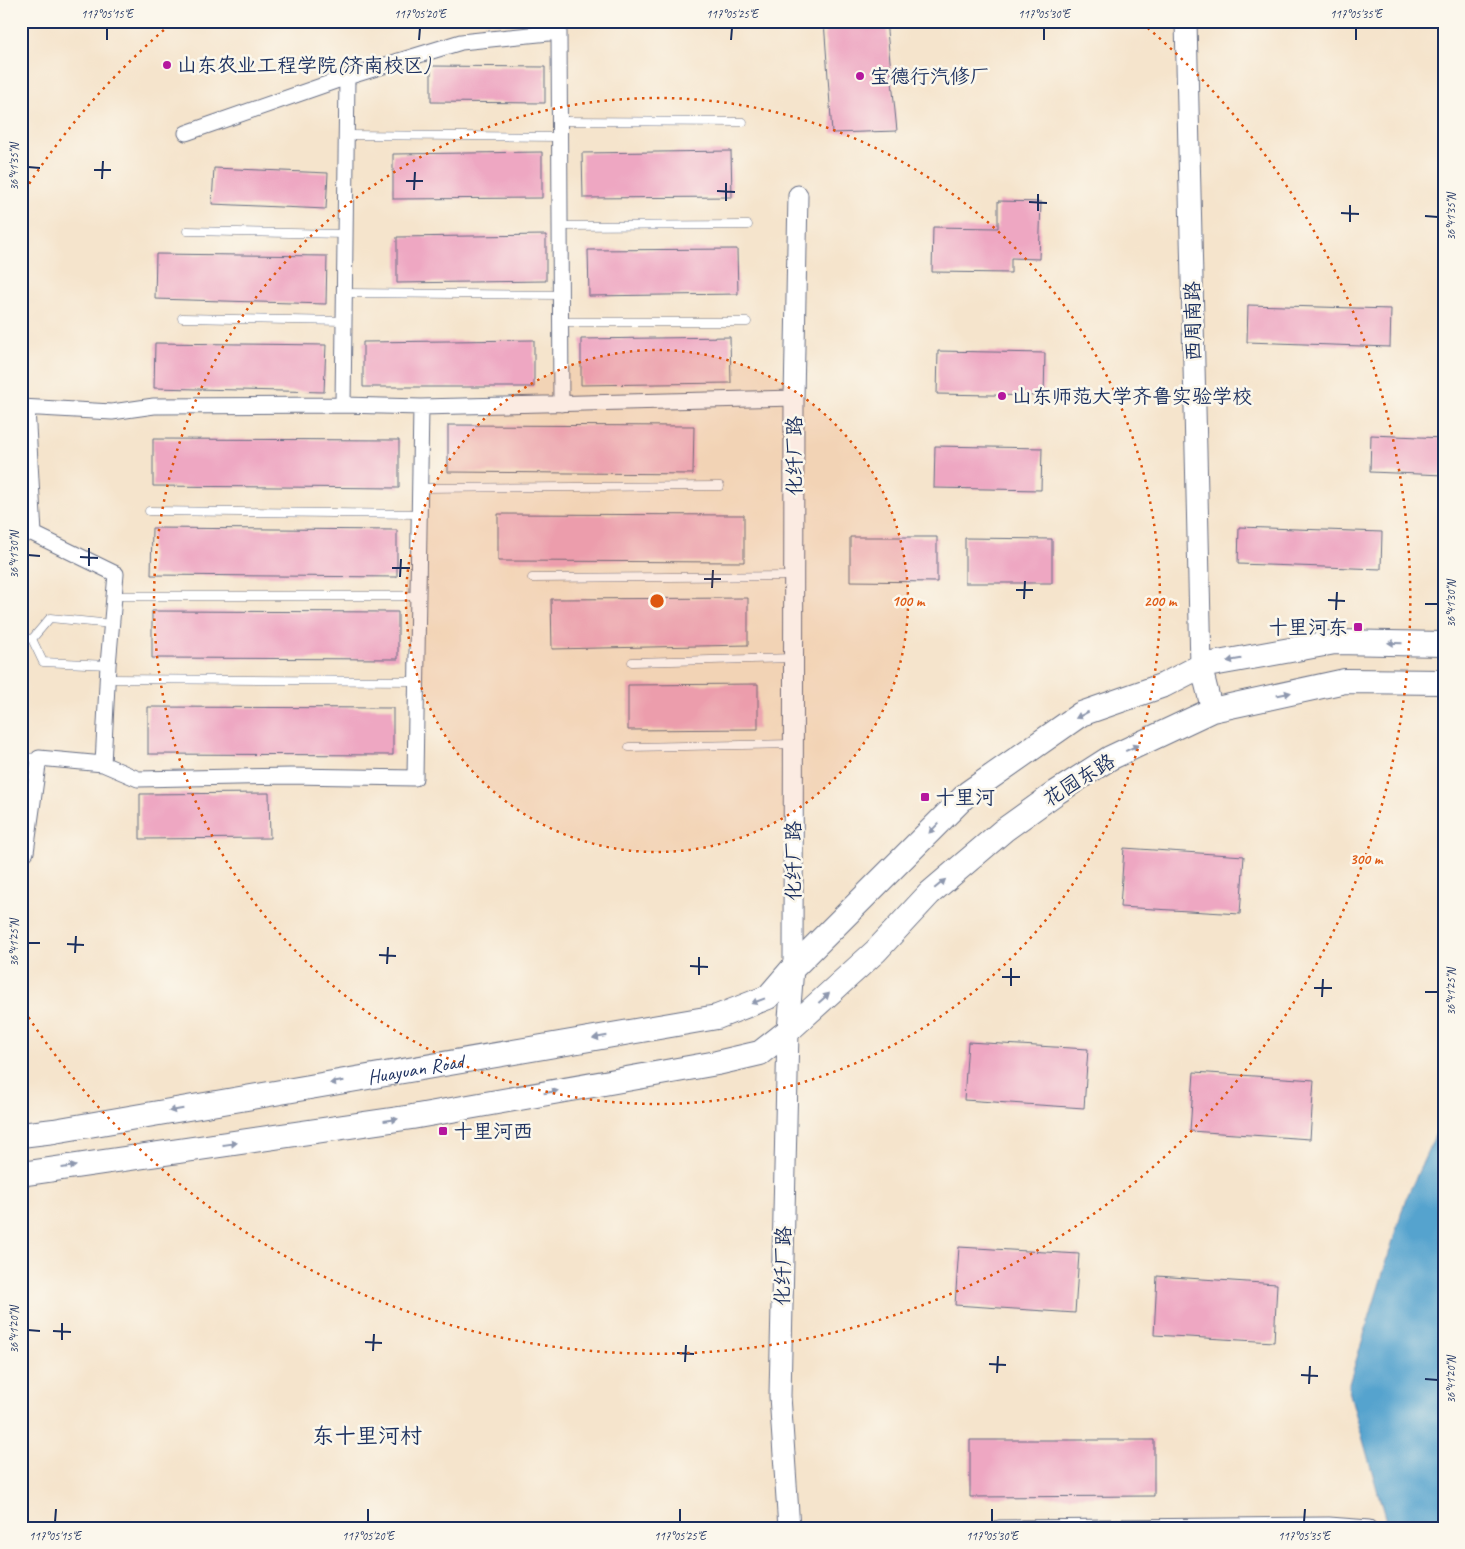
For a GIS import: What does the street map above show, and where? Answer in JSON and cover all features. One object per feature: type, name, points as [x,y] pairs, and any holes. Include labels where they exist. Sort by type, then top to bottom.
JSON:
[{"type":"main road","name":"西周南路","points":[[1186,21],[1201,666],[1212,710]]},
{"type":"main road","points":[[793,968],[968,793],[1081,714],[1164,685],[1201,666],[1335,642],[1444,644]]},
{"type":"main road","name":"花园东路","points":[[788,1031],[876,951],[930,893],[1004,830],[1057,792],[1110,758],[1212,710],[1345,681],[1444,682]]},
{"type":"main road","name":"化纤厂路","points":[[789,1528],[780,1396],[788,1031],[793,968]]},
{"type":"main road","name":"Huayuan Road","points":[[21,1135],[717,1017],[768,997],[793,968]]},
{"type":"main road","points":[[21,1174],[412,1117],[717,1063],[760,1053],[788,1031]]},
{"type":"street","points":[[186,133],[347,77],[460,42],[559,32],[561,404]]},
{"type":"street","points":[[343,405],[347,77]]},
{"type":"street","name":"化纤厂路","points":[[793,968],[794,398],[798,195]]},
{"type":"street","points":[[103,764],[116,574],[28,538],[24,408],[112,412],[154,406],[343,405],[421,407],[794,398]]},
{"type":"street","points":[[21,852],[26,852],[39,758],[103,764],[138,778],[291,776],[415,778],[421,407]]},
{"type":"street","points":[[999,1528],[1319,1526],[1368,1528]]},
{"type":"lane","points":[[560,120],[743,122]]},
{"type":"lane","points":[[347,135],[560,137]]},
{"type":"lane","points":[[560,226],[748,225]]},
{"type":"lane","points":[[187,231],[346,234]]},
{"type":"lane","points":[[345,293],[561,295]]},
{"type":"lane","points":[[182,318],[344,321]]},
{"type":"lane","points":[[561,322],[747,322]]},
{"type":"lane","points":[[419,488],[720,486]]},
{"type":"lane","points":[[149,511],[419,514]]},
{"type":"lane","points":[[532,578],[794,576]]},
{"type":"lane","points":[[114,596],[418,596]]},
{"type":"lane","points":[[32,639],[50,618],[112,624]]},
{"type":"lane","points":[[21,638],[32,639]]},
{"type":"lane","points":[[32,639],[43,662],[108,672],[416,680]]},
{"type":"lane","points":[[632,662],[794,658]]},
{"type":"lane","points":[[630,747],[794,744]]},
{"type":"lane","points":[[21,757],[39,758]]},
{"type":"water","points":[[1444,1116],[1444,1528],[1388,1528],[1348,1387],[1405,1201]]},
{"type":"building","name":"宝德行汽修厂","points":[[824,21],[886,21],[897,131],[832,133]]},
{"type":"building","points":[[431,66],[545,67],[545,103],[431,102]]},
{"type":"building","points":[[731,151],[732,197],[583,198],[582,153]]},
{"type":"building","points":[[542,152],[542,198],[393,199],[393,154]]},
{"type":"building","points":[[214,168],[328,173],[326,209],[212,204]]},
{"type":"building","points":[[998,201],[1041,202],[1039,259],[1011,258],[1011,273],[932,272],[933,227],[998,228]]},
{"type":"building","points":[[546,235],[546,281],[397,283],[397,237]]},
{"type":"building","points":[[737,249],[738,294],[589,296],[588,250]]},
{"type":"building","points":[[156,254],[327,256],[326,304],[155,299]]},
{"type":"building","points":[[1248,305],[1391,309],[1390,347],[1247,342]]},
{"type":"building","points":[[730,337],[731,383],[581,385],[581,339]]},
{"type":"building","points":[[534,340],[534,387],[363,387],[363,342]]},
{"type":"building","points":[[155,343],[326,345],[324,392],[154,388]]},
{"type":"building","points":[[938,351],[1045,353],[1044,396],[937,394]]},
{"type":"building","points":[[448,425],[694,426],[693,474],[448,472]]},
{"type":"building","points":[[1371,435],[1444,438],[1444,475],[1370,472]]},
{"type":"building","points":[[153,439],[399,440],[399,488],[153,486]]},
{"type":"building","points":[[935,446],[1042,448],[1041,490],[934,488]]},
{"type":"building","points":[[498,514],[744,515],[744,562],[498,561]]},
{"type":"building","points":[[1239,527],[1382,532],[1381,569],[1238,564]]},
{"type":"building","points":[[152,528],[397,530],[397,577],[151,575]]},
{"type":"building","points":[[850,537],[937,537],[937,582],[850,581]]},
{"type":"building","points":[[965,538],[1052,539],[1052,583],[965,583]]},
{"type":"building","points":[[748,598],[748,645],[552,649],[551,599]]},
{"type":"building","points":[[152,611],[398,612],[398,659],[152,658]]},
{"type":"building","points":[[758,684],[758,729],[628,730],[628,685]]},
{"type":"building","points":[[148,707],[393,708],[393,755],[148,754]]},
{"type":"building","points":[[269,793],[270,838],[140,839],[140,794]]},
{"type":"building","points":[[1124,848],[1244,856],[1240,914],[1120,907]]},
{"type":"building","points":[[968,1042],[1088,1049],[1084,1108],[964,1100]]},
{"type":"building","points":[[1194,1072],[1314,1080],[1310,1139],[1190,1131]]},
{"type":"building","points":[[959,1247],[1079,1254],[1075,1313],[955,1305]]},
{"type":"building","points":[[1157,1276],[1277,1284],[1274,1342],[1154,1335]]},
{"type":"building","points":[[970,1440],[1154,1440],[1154,1496],[970,1497]]},
{"type":"place","name":"山东农业工程学院(济南校区)","points":[[167,65]]},
{"type":"place","name":"宝德行汽修厂","points":[[860,76]]},
{"type":"place","name":"山东师范大学齐鲁实验学校","points":[[1002,396]]},
{"type":"place","name":"十里河东","points":[[1358,627]]},
{"type":"place","name":"十里河","points":[[925,797]]},
{"type":"place","name":"十里河西","points":[[443,1131]]},
{"type":"district","name":"东十里河村","points":[[367,1436]]}]
